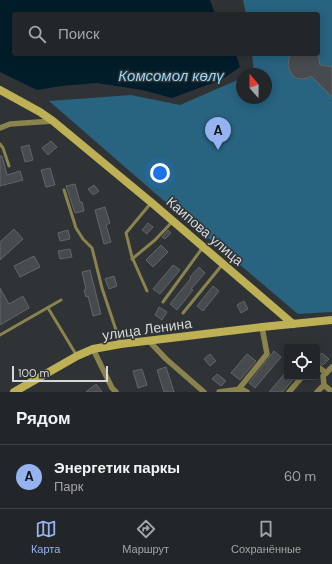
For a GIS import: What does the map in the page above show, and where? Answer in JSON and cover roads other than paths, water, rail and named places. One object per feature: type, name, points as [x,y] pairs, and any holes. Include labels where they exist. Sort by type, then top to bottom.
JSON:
[{"type":"main road","name":"Каипова улица","points":[[0,90],[40,112],[53,121],[152,203],[293,324]]},
{"type":"main road","name":"улица Ленина","points":[[14,392],[77,356],[93,349],[121,344],[332,320]]},
{"type":"street","points":[[0,128],[10,124],[53,121]]},
{"type":"street","points":[[238,390],[267,354],[262,327]]},
{"type":"street","points":[[149,341],[166,359],[204,392]]},
{"type":"street","points":[[93,349],[112,388],[116,392]]},
{"type":"street","points":[[332,367],[323,376],[324,385],[332,392]]},
{"type":"street","points":[[320,368],[326,373]]},
{"type":"street","points":[[289,392],[299,380]]},
{"type":"street","points":[[318,392],[324,385]]},
{"type":"street","points":[[219,392],[238,390],[247,392]]},
{"type":"lane","points":[[0,144],[3,148],[9,166]]},
{"type":"lane","points":[[64,190],[76,228],[82,239],[92,248],[102,288],[121,344]]},
{"type":"lane","points":[[147,291],[132,259],[126,234],[152,203]]},
{"type":"lane","points":[[132,259],[155,240],[172,221]]},
{"type":"lane","points":[[163,302],[203,247]]},
{"type":"lane","points":[[183,313],[223,264]]},
{"type":"lane","points":[[0,335],[61,300]]},
{"type":"lane","points":[[48,308],[77,356]]},
{"type":"water","name":"Комсомол көлү","points":[[0,0],[210,0],[214,12],[12,12],[12,56],[237,56],[240,67],[236,68],[236,70],[221,80],[172,98],[142,90],[97,83],[37,90],[0,72]]},
{"type":"place","name":"Энергетик паркы","points":[[218,150]]}]
